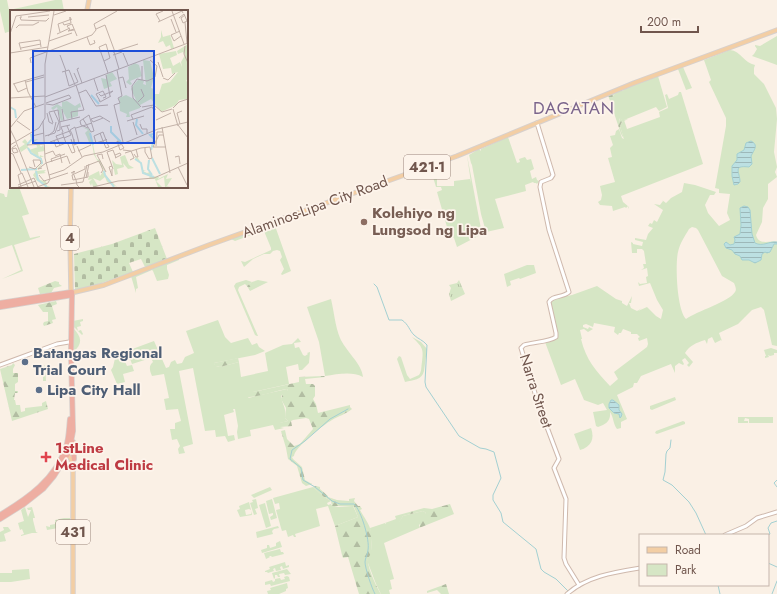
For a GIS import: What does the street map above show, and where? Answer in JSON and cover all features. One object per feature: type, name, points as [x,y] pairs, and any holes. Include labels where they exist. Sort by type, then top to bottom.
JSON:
[{"type":"highway","points":[[0,303],[71,293]]},
{"type":"highway","points":[[0,307],[71,293]]},
{"type":"highway","name":"4","points":[[70,438],[69,342],[71,293]]},
{"type":"highway","name":"4","points":[[0,514],[30,495],[49,476],[63,457],[68,454],[70,438],[71,293]]},
{"type":"highway","points":[[65,438],[70,438],[68,454],[68,457],[63,457],[65,438]]},
{"type":"highway","name":"4","points":[[0,519],[39,493],[54,476],[63,457]]},
{"type":"main road","points":[[86,10],[89,0]]},
{"type":"main road","name":"Alaminos-Lipa City Road","points":[[71,293],[99,286],[461,155],[634,83],[777,30]]},
{"type":"main road","name":"4","points":[[71,188],[71,293]]},
{"type":"main road","name":"431","points":[[68,454],[72,469],[73,594]]},
{"type":"street","name":"Narra Street","points":[[537,123],[553,175],[541,182],[540,187],[549,230],[569,292],[567,294],[551,298],[548,302],[556,337],[525,344],[521,348],[537,399],[559,459],[554,468],[566,499],[564,558],[579,585]]},
{"type":"street","points":[[0,364],[57,344],[69,342]]},
{"type":"street","points":[[727,534],[746,526],[757,518],[777,512]]},
{"type":"street","points":[[568,593],[579,585],[606,575],[639,568]]},
{"type":"green space","points":[[0,0],[7,0],[9,10],[55,0],[62,0],[64,10],[10,10],[10,31],[5,33],[0,11]]},
{"type":"green space","points":[[777,36],[777,65],[752,56],[757,49],[755,45],[760,46]]},
{"type":"green space","points":[[730,50],[737,52],[748,62],[755,65],[754,74],[764,84],[776,108],[777,119],[774,152],[777,167],[775,172],[777,177],[768,184],[768,199],[763,208],[762,222],[756,235],[762,242],[777,242],[777,346],[772,345],[764,310],[761,307],[752,310],[738,324],[719,333],[722,341],[721,340],[715,343],[712,337],[708,339],[707,344],[705,340],[691,346],[685,353],[693,362],[689,367],[687,365],[689,363],[685,358],[682,360],[683,365],[679,363],[675,366],[675,373],[671,364],[641,376],[637,383],[634,383],[633,387],[617,395],[627,419],[621,422],[621,428],[617,429],[610,412],[610,418],[607,422],[598,427],[596,426],[593,412],[607,410],[603,403],[598,405],[584,400],[575,379],[561,385],[545,342],[558,337],[550,302],[553,299],[572,295],[597,286],[616,299],[622,301],[622,303],[627,306],[632,296],[631,303],[629,303],[631,308],[637,311],[642,308],[638,311],[647,307],[661,319],[663,310],[650,283],[639,286],[638,282],[640,284],[647,283],[647,268],[641,270],[644,268],[643,264],[646,264],[644,251],[642,249],[637,249],[637,253],[632,253],[631,242],[642,246],[643,242],[635,240],[635,238],[646,240],[648,234],[653,228],[648,226],[650,223],[652,224],[654,220],[657,222],[663,210],[654,204],[660,205],[663,201],[662,200],[666,203],[671,198],[682,192],[684,183],[695,185],[716,192],[714,195],[710,195],[705,205],[708,213],[719,226],[730,220],[727,213],[730,194],[719,193],[719,189],[715,188],[726,126],[726,118],[709,82],[711,80],[704,60]],"holes":[[[692,227],[698,230],[722,276],[734,283],[736,290],[732,296],[720,303],[686,319],[683,314],[679,297],[677,258],[681,243],[689,229]],[[594,323],[615,327],[614,332],[618,335],[623,329],[631,332],[631,334],[637,334],[640,337],[638,338],[639,341],[647,338],[647,347],[614,372],[618,379],[610,386],[592,365],[581,339],[580,330],[584,329],[588,332],[593,329],[589,327],[588,329],[583,327],[583,325],[586,324],[593,327]]]},
{"type":"green space","points":[[683,67],[692,88],[686,90],[678,69]]},
{"type":"green space","points":[[658,76],[667,107],[659,111],[656,107],[624,120],[627,129],[660,117],[659,112],[668,108],[665,95],[667,94],[669,99],[681,92],[703,164],[621,196],[623,202],[628,206],[626,208],[613,211],[612,206],[600,205],[598,202],[601,200],[602,195],[600,186],[615,182],[608,158],[612,157],[610,148],[613,145],[610,136],[615,135],[616,131],[619,129],[622,138],[624,139],[620,126],[623,121],[619,118],[620,122],[618,121],[612,105],[612,99],[615,94],[624,90],[625,88]]},
{"type":"green space","points":[[626,88],[613,95],[612,101],[619,121],[620,122],[619,117],[622,120],[628,119],[622,122],[620,126],[624,139],[608,95]]},
{"type":"green space","points":[[508,137],[517,163],[520,162],[519,159],[525,157],[527,160],[531,159],[534,169],[530,171],[532,179],[536,177],[539,181],[537,184],[533,182],[525,185],[526,191],[495,199],[504,228],[486,232],[469,155],[479,149],[481,151],[481,149]]},
{"type":"green space","points":[[467,155],[482,234],[457,247],[454,238],[449,234],[437,192],[442,190],[441,187],[436,187],[433,177],[434,175],[437,176],[437,186],[454,186],[454,181],[470,179],[471,183]]},
{"type":"green space","points":[[19,188],[29,214],[22,216],[30,238],[40,237],[14,245],[23,271],[2,279],[21,270],[12,245],[0,249],[0,193],[7,197],[8,190]]},
{"type":"green space","points":[[274,223],[291,271],[282,275],[281,274],[284,269],[280,260],[282,257],[280,251],[277,250],[270,254],[264,254],[253,259],[244,267],[241,261],[245,262],[271,250],[264,231],[235,241],[231,239]]},
{"type":"green space","points":[[155,228],[167,259],[145,267],[141,259],[129,263],[133,272],[93,286],[77,290],[75,289],[74,254],[112,244]]},
{"type":"green space","points":[[179,258],[179,260],[167,265],[169,275],[168,279],[157,281],[152,270],[136,277],[138,288],[136,289],[136,293],[131,276]]},
{"type":"green space","points":[[527,265],[534,265],[536,273],[510,281],[511,285],[507,287],[504,274]]},
{"type":"green space","points":[[246,280],[252,282],[247,286],[245,284],[239,287],[238,290],[258,336],[255,335],[234,286],[236,283]]},
{"type":"green space","points":[[258,280],[268,282],[250,291],[247,286]]},
{"type":"green space","points":[[459,280],[465,294],[451,301],[449,294],[451,288],[449,285],[457,283]]},
{"type":"green space","points":[[55,281],[59,282],[62,286],[54,288],[51,293],[40,294],[38,288]]},
{"type":"green space","points":[[331,299],[338,333],[342,343],[357,362],[363,377],[354,374],[325,376],[319,342],[307,307]]},
{"type":"green space","points":[[56,301],[57,304],[52,306],[56,319],[52,320],[53,323],[44,326],[44,322],[48,321],[48,312],[43,312],[38,305]]},
{"type":"green space","points":[[83,319],[83,321],[80,322],[81,326],[77,327],[78,331],[74,327],[73,321]]},
{"type":"green space","points":[[218,320],[225,337],[231,343],[248,338],[252,345],[257,343],[259,347],[265,351],[255,355],[214,363],[216,368],[216,366],[220,367],[239,362],[241,377],[268,371],[265,353],[283,345],[292,344],[298,338],[301,342],[294,343],[295,348],[299,347],[305,356],[310,352],[309,363],[302,370],[299,370],[298,364],[286,367],[289,384],[253,392],[248,398],[287,389],[288,390],[281,396],[285,409],[285,418],[288,421],[280,423],[280,427],[284,428],[275,430],[273,425],[250,430],[251,436],[238,439],[238,426],[235,409],[233,409],[234,412],[224,415],[228,436],[234,435],[235,440],[228,442],[225,436],[216,437],[215,430],[205,431],[193,368],[179,371],[193,444],[183,447],[185,453],[179,454],[178,449],[180,446],[177,439],[172,440],[170,429],[175,429],[175,423],[181,421],[178,409],[166,410],[164,399],[169,398],[164,374],[152,376],[150,367],[153,362],[151,358],[132,364],[127,351],[154,341],[166,368],[169,367],[171,362],[175,360],[177,364],[182,363],[185,357],[194,353],[186,331]]},
{"type":"green space","points":[[73,328],[80,337],[80,343],[73,352]]},
{"type":"green space","points":[[81,330],[83,334],[82,335],[78,331]]},
{"type":"green space","points":[[412,337],[421,342],[427,349],[424,371],[419,378],[405,382],[397,359],[399,356],[401,357],[407,375],[410,379],[419,375],[421,372],[423,357],[422,351],[420,346]]},
{"type":"green space","points":[[771,348],[777,350],[777,353],[770,356],[768,355],[769,357],[765,358],[766,356],[764,350],[760,351]]},
{"type":"green space","points":[[121,353],[127,366],[132,365],[134,371],[123,374],[125,382],[117,384],[111,370],[116,354]]},
{"type":"green space","points":[[238,358],[239,362],[220,367],[216,366],[217,369],[215,370],[214,363]]},
{"type":"green space","points":[[13,363],[15,365],[13,373],[18,373],[18,382],[15,384],[15,391],[18,391],[18,393],[15,393],[14,400],[16,405],[20,405],[21,412],[25,411],[25,408],[42,406],[42,403],[46,401],[48,409],[12,421],[0,369],[12,365]]},
{"type":"green space","points":[[45,365],[46,381],[43,381],[43,372],[34,372],[34,370],[41,369]]},
{"type":"green space","points":[[299,377],[325,377],[305,379],[306,384],[313,384],[315,386],[315,396],[313,399],[318,413],[350,405],[352,409],[322,426],[299,447],[292,457],[302,467],[305,480],[312,484],[306,486],[302,483],[297,466],[288,459],[281,431],[285,430],[287,439],[294,446],[300,444],[313,429],[309,419],[293,420],[291,421],[292,426],[280,427],[279,423],[288,421],[285,418],[286,408],[281,399],[283,393],[288,390],[287,389],[253,397],[244,396],[250,392],[299,382]]},
{"type":"green space","points":[[675,397],[676,400],[652,410],[650,409],[650,406]]},
{"type":"green space","points":[[738,417],[773,417],[773,423],[749,423],[749,419],[745,418],[744,421],[748,421],[748,423],[738,423]]},
{"type":"green space","points":[[683,421],[685,424],[657,434],[655,433],[656,431]]},
{"type":"green space","points":[[591,428],[593,436],[591,442],[587,447],[580,450],[574,434]]},
{"type":"green space","points":[[270,487],[272,490],[254,498],[251,495]]},
{"type":"green space","points":[[313,487],[331,501],[327,503],[328,505],[331,504],[338,507],[353,506],[358,517],[335,526],[328,506],[316,509],[320,526],[295,534],[296,537],[293,535],[288,537],[286,530],[282,531],[276,510],[280,509],[279,503],[275,504],[273,498]]},
{"type":"green space","points":[[313,487],[320,487],[320,489],[328,497],[337,500],[349,501],[349,499],[355,498],[354,501],[362,509],[360,510],[371,532],[372,551],[368,559],[368,563],[381,594],[359,594],[348,557],[343,558],[342,555],[335,526],[358,517],[354,507],[332,506],[331,501]]},
{"type":"green space","points":[[256,499],[258,508],[255,509],[257,514],[254,515],[250,503],[253,502],[252,500]]},
{"type":"green space","points":[[272,499],[277,518],[271,520],[270,517],[273,513],[269,514],[266,501]]},
{"type":"green space","points":[[249,502],[251,510],[245,510],[246,515],[251,514],[251,511],[252,515],[240,517],[237,510],[240,509],[239,506]]},
{"type":"green space","points":[[265,503],[271,526],[266,528],[259,505]]},
{"type":"green space","points":[[450,504],[454,514],[419,528],[420,525],[417,520],[426,513],[423,511],[403,516],[396,528],[393,529],[385,523],[396,519],[395,516],[424,508],[432,509]]},
{"type":"green space","points":[[25,507],[28,517],[31,510],[28,510],[27,508],[32,507],[35,518],[33,518],[33,520],[36,532],[38,533],[21,536],[24,534],[22,529],[20,530],[18,523],[24,521],[21,510]]},
{"type":"green space","points":[[423,511],[426,513],[419,524],[419,528],[384,543],[394,579],[390,580],[392,589],[389,590],[390,594],[381,594],[368,563],[368,558],[372,549],[370,528],[385,523],[399,522],[403,516]]},
{"type":"green space","points":[[70,518],[70,521],[66,524],[68,526],[47,530],[46,526],[50,527],[50,525],[55,524],[55,520]]},
{"type":"green space","points":[[278,526],[279,528],[272,531],[273,534],[257,538],[256,532]]},
{"type":"green space","points":[[3,527],[8,527],[11,531],[4,534],[6,541],[0,542],[0,532],[4,530]]},
{"type":"green space","points":[[280,541],[282,547],[262,553],[261,550],[267,548],[267,545],[269,545],[270,548],[276,546],[276,543]]},
{"type":"green space","points":[[280,549],[284,554],[272,557],[269,556],[270,557],[266,559],[264,553]]},
{"type":"green space","points":[[285,562],[286,566],[289,565],[289,567],[283,569],[282,566],[280,567],[281,570],[276,571],[275,568],[273,569],[274,571],[268,573],[265,572],[270,569],[269,567]]},
{"type":"green space","points":[[29,569],[30,579],[0,582],[0,573],[12,573],[12,570]]},
{"type":"green space","points":[[287,569],[291,574],[279,574],[280,577],[275,575],[274,579],[272,573]]},
{"type":"green space","points":[[284,577],[289,577],[290,581],[271,586],[270,584],[265,585],[265,582],[272,580],[273,582],[275,579],[280,578],[281,580],[285,579]]},
{"type":"green space","points":[[287,583],[288,588],[286,591],[279,594],[268,594],[267,591],[271,590],[270,588]]},
{"type":"green space","points":[[446,584],[449,594],[441,594],[437,590],[427,593],[427,591]]},
{"type":"water","points":[[751,141],[755,144],[751,156],[752,164],[749,167],[739,168],[740,182],[734,185],[732,166],[737,160],[737,154],[744,150],[746,143]]},
{"type":"water","points":[[744,206],[748,207],[750,210],[752,234],[755,243],[763,244],[777,242],[777,244],[774,244],[770,252],[765,252],[762,254],[761,260],[755,263],[749,260],[742,260],[740,256],[735,254],[732,250],[726,248],[724,244],[726,242],[730,245],[734,244],[734,237],[740,234],[740,208]]},
{"type":"water","points":[[611,400],[619,405],[619,410],[622,414],[620,418],[619,414],[614,413],[609,408]]},
{"type":"waterway","points":[[374,284],[377,287],[389,320],[402,320],[414,335],[427,345],[426,387],[459,436],[480,448],[494,452],[501,478],[493,495],[493,500],[501,513],[503,522],[536,549],[541,569],[556,579],[568,591]]},
{"type":"waterway","points":[[348,409],[330,419],[305,441],[292,450],[290,459],[301,468],[303,480],[315,487],[332,501],[340,504],[354,504],[357,507],[362,519],[368,545],[365,565],[375,594]]},
{"type":"waterway","points":[[671,440],[670,448],[666,454],[663,480],[672,485],[689,502],[706,534]]},
{"type":"waterway","points":[[777,480],[774,483],[777,487]]},
{"type":"waterway","points":[[769,534],[768,528],[771,523],[777,521]]},
{"type":"waterway","points":[[769,563],[777,567]]},
{"type":"waterway","points":[[772,594],[777,581]]},
{"type":"waterway","points":[[718,586],[720,594]]},
{"type":"place","name":"Kolehiyo ng Lungsod ng Lipa","points":[[364,222]]},
{"type":"place","name":"Batangas Regional Trial Court","points":[[25,362]]},
{"type":"place","name":"Lipa City Hall","points":[[39,390]]},
{"type":"place","name":"1stLine Medical Clinic","points":[[46,457]]},
{"type":"district","name":"DAGATAN","points":[[574,108]]}]
